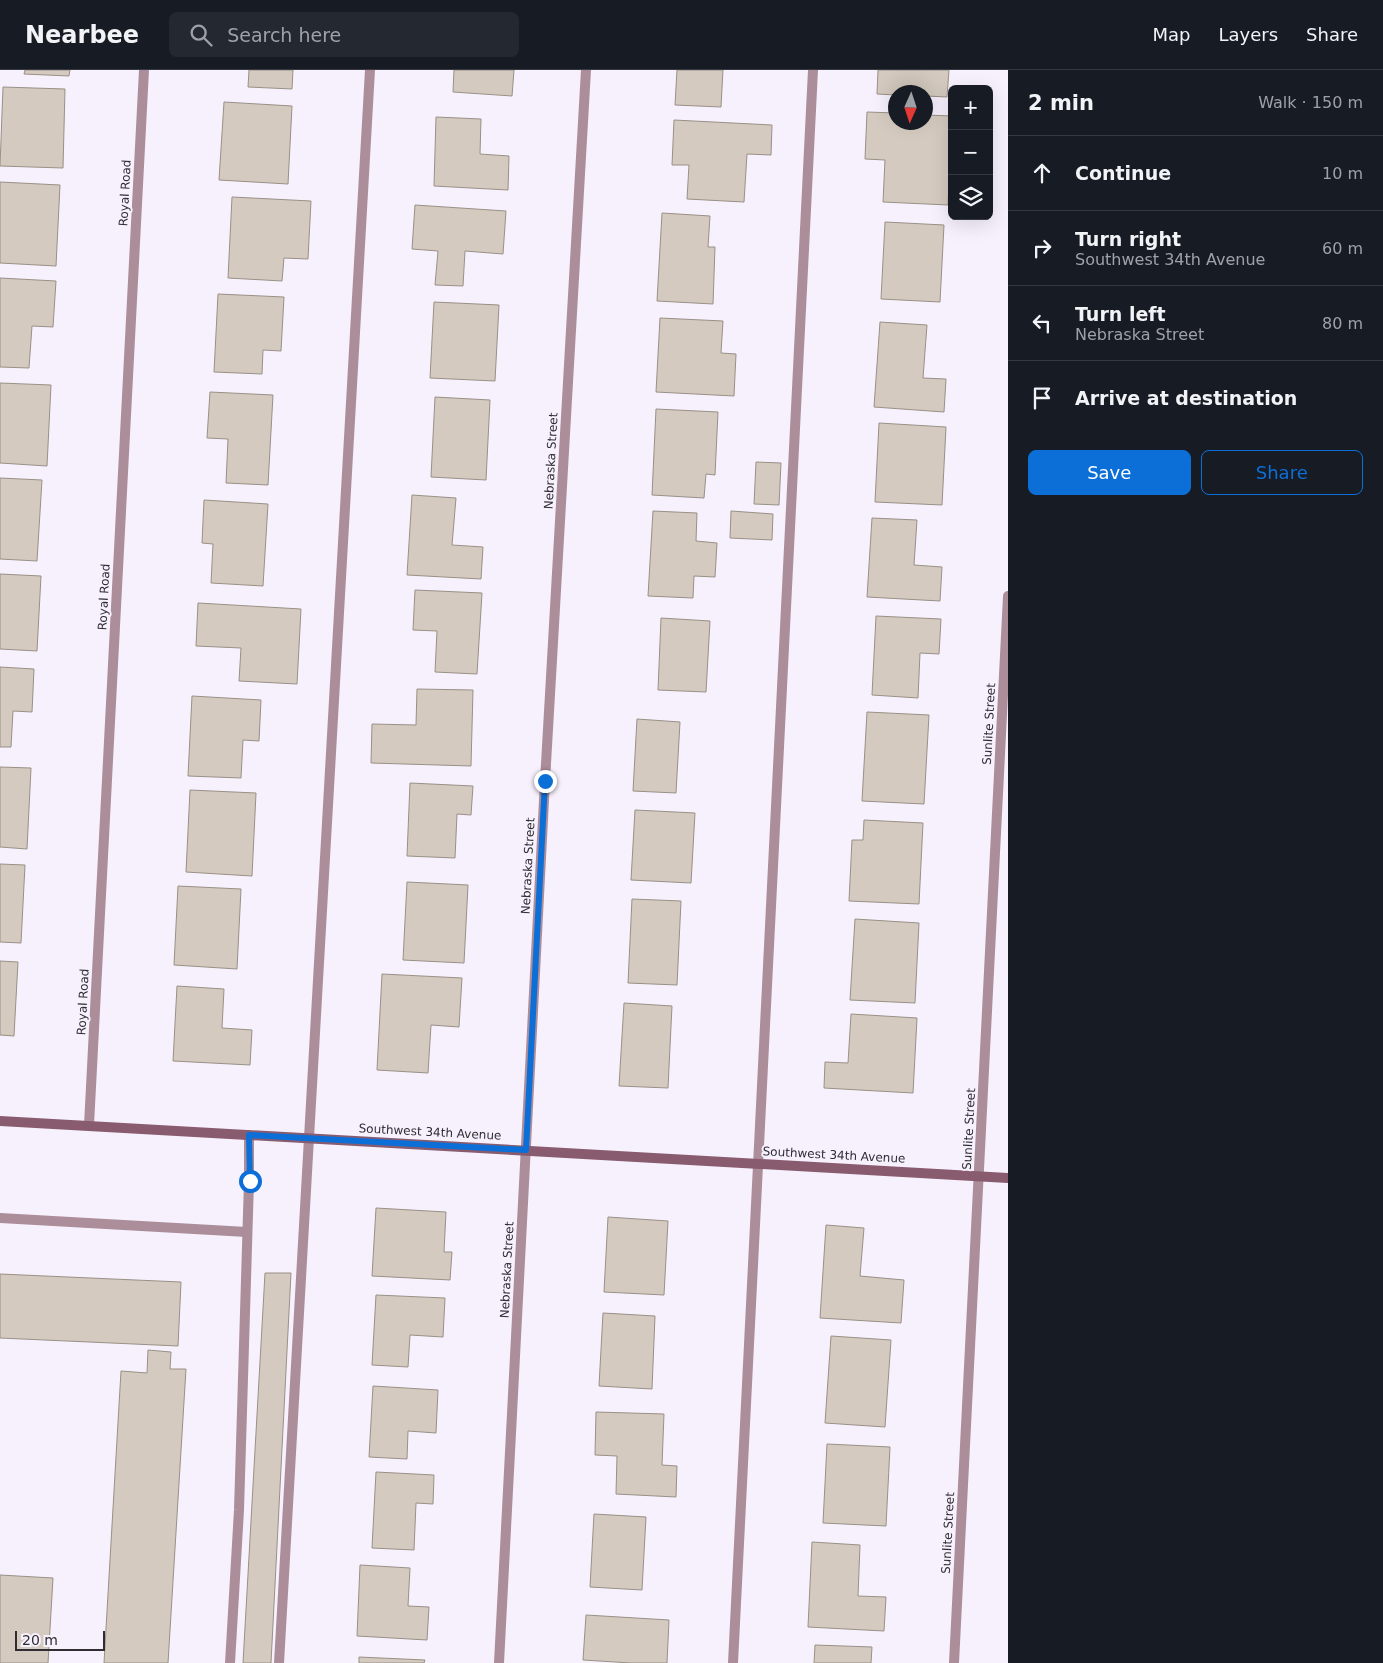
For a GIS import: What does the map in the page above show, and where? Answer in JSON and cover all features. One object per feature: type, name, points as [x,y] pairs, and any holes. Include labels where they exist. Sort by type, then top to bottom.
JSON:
[{"type":"main road","name":"Southwest 34th Avenue","points":[[0,1121],[1008,1178]]},
{"type":"street","name":"Royal Road","points":[[89,1126],[144,70]]},
{"type":"street","points":[[279,1663],[370,70]]},
{"type":"street","name":"Nebraska Street","points":[[499,1663],[586,70]]},
{"type":"street","points":[[734,1663],[813,70]]},
{"type":"street","name":"Sunlite Street","points":[[954,1663],[1008,596]]},
{"type":"street","points":[[230,1663],[239,1510],[250,1181],[249,1135]]},
{"type":"street","points":[[0,1218],[247,1232]]},
{"type":"building","points":[[25,70],[70,70],[69,76],[24,74]]},
{"type":"building","points":[[249,70],[293,70],[292,89],[248,87]]},
{"type":"building","points":[[454,70],[514,70],[512,96],[453,92]]},
{"type":"building","points":[[677,70],[723,70],[721,107],[675,105]]},
{"type":"building","points":[[878,70],[949,70],[947,97],[933,96],[933,85],[888,85],[888,95],[877,94]]},
{"type":"building","points":[[3,87],[65,89],[63,168],[0,166]]},
{"type":"building","points":[[224,102],[292,106],[288,184],[219,180]]},
{"type":"building","points":[[867,112],[888,113],[888,130],[933,130],[933,115],[948,116],[948,205],[883,202],[885,160],[865,159]]},
{"type":"building","points":[[436,117],[481,119],[480,154],[509,156],[508,190],[434,186]]},
{"type":"building","points":[[674,120],[772,125],[771,155],[747,154],[744,202],[687,199],[689,165],[672,165]]},
{"type":"building","points":[[0,182],[60,185],[56,266],[0,263]]},
{"type":"building","points":[[232,197],[311,201],[308,259],[284,258],[282,281],[228,278]]},
{"type":"building","points":[[415,205],[506,211],[503,254],[465,251],[463,286],[435,285],[438,251],[412,249]]},
{"type":"building","points":[[662,213],[710,216],[708,247],[715,247],[713,304],[657,301]]},
{"type":"building","points":[[885,222],[944,225],[940,302],[881,299]]},
{"type":"building","points":[[0,278],[56,281],[53,327],[32,326],[29,368],[0,367]]},
{"type":"building","points":[[218,294],[284,297],[281,351],[263,350],[262,374],[214,372]]},
{"type":"building","points":[[434,302],[499,305],[495,381],[430,378]]},
{"type":"building","points":[[660,318],[723,321],[721,353],[736,354],[734,396],[656,392]]},
{"type":"building","points":[[880,322],[927,325],[923,378],[946,379],[944,412],[874,407]]},
{"type":"building","points":[[0,383],[51,385],[47,466],[0,463]]},
{"type":"building","points":[[210,392],[273,395],[268,485],[226,483],[228,439],[207,438]]},
{"type":"building","points":[[435,397],[490,400],[486,480],[431,477]]},
{"type":"building","points":[[656,409],[718,412],[715,475],[706,474],[704,498],[652,495]]},
{"type":"building","points":[[879,423],[946,427],[942,505],[875,502]]},
{"type":"building","points":[[756,462],[781,463],[779,505],[754,504]]},
{"type":"building","points":[[0,478],[42,480],[37,561],[0,559]]},
{"type":"building","points":[[412,495],[456,498],[452,545],[483,547],[481,579],[407,575]]},
{"type":"building","points":[[204,500],[268,504],[263,586],[211,583],[213,544],[202,543]]},
{"type":"building","points":[[653,511],[697,513],[696,541],[717,543],[715,577],[694,576],[693,598],[648,596]]},
{"type":"building","points":[[731,511],[773,514],[772,540],[730,538]]},
{"type":"building","points":[[872,518],[917,520],[914,565],[942,567],[940,601],[867,597]]},
{"type":"building","points":[[0,574],[41,576],[37,651],[0,649]]},
{"type":"building","points":[[415,590],[482,593],[477,674],[435,672],[437,631],[413,630]]},
{"type":"building","points":[[198,603],[301,609],[297,684],[239,681],[241,648],[196,646]]},
{"type":"building","points":[[876,616],[941,619],[939,654],[920,653],[918,698],[872,695]]},
{"type":"building","points":[[661,618],[710,621],[706,692],[658,690]]},
{"type":"building","points":[[0,667],[34,669],[32,712],[13,711],[11,747],[0,747]]},
{"type":"building","points":[[417,689],[473,690],[471,766],[371,763],[372,724],[416,725]]},
{"type":"building","points":[[192,696],[261,700],[259,741],[243,740],[241,778],[188,776]]},
{"type":"building","points":[[867,712],[929,715],[924,804],[862,801]]},
{"type":"building","points":[[637,719],[680,722],[676,793],[633,791]]},
{"type":"building","points":[[0,767],[31,768],[27,849],[0,847]]},
{"type":"building","points":[[410,783],[473,786],[471,815],[457,814],[455,858],[407,856]]},
{"type":"building","points":[[190,790],[256,793],[252,876],[186,872]]},
{"type":"building","points":[[635,810],[695,813],[691,883],[631,880]]},
{"type":"building","points":[[864,820],[923,823],[919,904],[849,901],[852,840],[863,840]]},
{"type":"building","points":[[0,864],[25,865],[21,943],[0,942]]},
{"type":"building","points":[[407,882],[468,885],[464,963],[403,960]]},
{"type":"building","points":[[178,886],[241,889],[237,969],[174,965]]},
{"type":"building","points":[[632,899],[681,901],[677,985],[628,983]]},
{"type":"building","points":[[855,919],[919,923],[915,1003],[850,1000]]},
{"type":"building","points":[[0,961],[18,962],[14,1036],[0,1035]]},
{"type":"building","points":[[382,974],[462,978],[459,1027],[431,1025],[428,1073],[377,1070]]},
{"type":"building","points":[[177,986],[224,989],[222,1028],[252,1030],[250,1065],[173,1061]]},
{"type":"building","points":[[624,1003],[672,1006],[668,1088],[619,1086]]},
{"type":"building","points":[[851,1014],[917,1018],[913,1093],[824,1088],[825,1062],[848,1063]]},
{"type":"building","points":[[376,1208],[446,1212],[444,1252],[452,1252],[450,1280],[372,1276]]},
{"type":"building","points":[[608,1217],[668,1221],[664,1295],[604,1292]]},
{"type":"building","points":[[826,1225],[864,1228],[860,1276],[904,1280],[901,1323],[820,1318]]},
{"type":"building","points":[[265,1273],[291,1273],[271,1663],[243,1663]]},
{"type":"building","points":[[0,1274],[181,1282],[178,1346],[0,1338]]},
{"type":"building","points":[[376,1295],[445,1298],[443,1337],[410,1335],[408,1367],[372,1365]]},
{"type":"building","points":[[603,1313],[655,1316],[652,1389],[599,1386]]},
{"type":"building","points":[[831,1336],[891,1340],[885,1427],[825,1423]]},
{"type":"building","points":[[148,1350],[171,1352],[170,1369],[186,1369],[168,1663],[104,1663],[121,1371],[147,1373]]},
{"type":"building","points":[[373,1386],[438,1390],[436,1433],[408,1431],[407,1459],[369,1457]]},
{"type":"building","points":[[596,1412],[664,1414],[662,1465],[677,1466],[676,1497],[616,1494],[617,1456],[595,1455]]},
{"type":"building","points":[[827,1444],[890,1447],[886,1526],[823,1523]]},
{"type":"building","points":[[376,1472],[434,1475],[433,1504],[416,1503],[414,1550],[372,1548]]},
{"type":"building","points":[[594,1514],[646,1517],[642,1590],[590,1587]]},
{"type":"building","points":[[812,1542],[860,1545],[858,1596],[886,1597],[884,1631],[808,1627]]},
{"type":"building","points":[[360,1565],[410,1568],[408,1606],[429,1607],[427,1640],[357,1636]]},
{"type":"building","points":[[0,1575],[53,1578],[48,1663],[0,1663]]},
{"type":"building","points":[[586,1615],[669,1620],[667,1663],[583,1660]]},
{"type":"building","points":[[815,1645],[872,1647],[871,1663],[814,1663]]},
{"type":"building","points":[[359,1657],[425,1660],[424,1663],[359,1663]]},
{"type":"route","points":[[250,1181],[249,1135],[526,1150],[545,781]]}]
